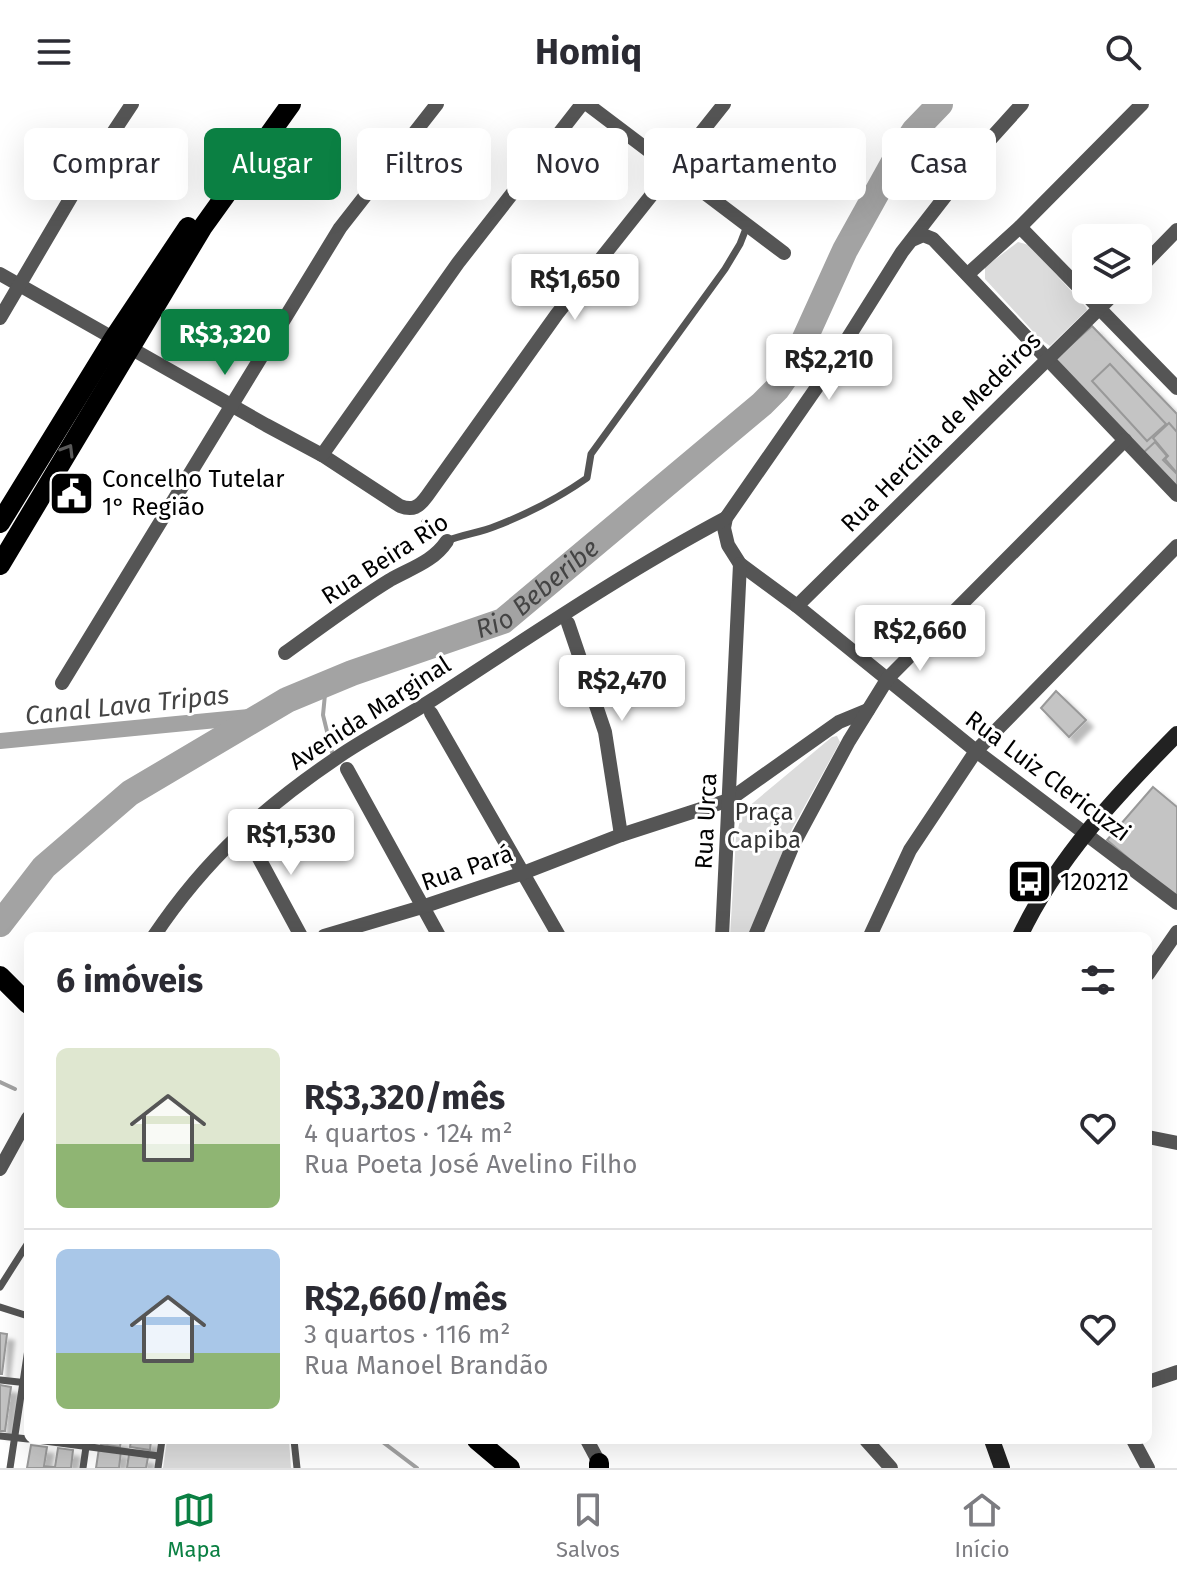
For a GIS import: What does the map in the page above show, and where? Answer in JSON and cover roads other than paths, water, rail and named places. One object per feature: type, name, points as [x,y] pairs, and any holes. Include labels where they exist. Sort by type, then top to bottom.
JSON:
[{"type":"main road","points":[[0,565],[191,221],[277,104]]},
{"type":"main road","points":[[0,523],[50,440],[291,104]]},
{"type":"main road","points":[[0,535],[35,478],[50,440]]},
{"type":"main road","points":[[0,976],[24,1000]]},
{"type":"main road","points":[[482,1444],[510,1468]]},
{"type":"street","points":[[0,318],[77,187],[132,104]]},
{"type":"street","points":[[62,683],[340,228],[437,104]]},
{"type":"street","points":[[322,455],[458,263],[585,104],[644,148]]},
{"type":"street","points":[[705,128],[724,104]]},
{"type":"street","points":[[740,564],[725,536],[726,518],[825,374],[902,252],[985,145],[1022,104]]},
{"type":"street","points":[[968,274],[1020,227],[1142,104]]},
{"type":"street","points":[[0,274],[322,455],[400,506],[410,509],[420,505],[427,496],[557,314],[649,200]]},
{"type":"street","points":[[713,200],[784,253]]},
{"type":"street","points":[[1020,227],[1177,387]]},
{"type":"street","points":[[1152,256],[1177,230]]},
{"type":"street","points":[[914,239],[923,235],[933,239],[1177,495]]},
{"type":"street","name":"Rua Hercília de Medeiros","points":[[797,606],[1104,304]]},
{"type":"street","points":[[757,932],[793,845],[888,678],[1125,440]]},
{"type":"street","name":"Avenida Marginal","points":[[157,932],[182,894],[220,852],[253,820],[303,782],[567,610],[726,518]]},
{"type":"street","name":"Rua Beira Rio","points":[[285,653],[392,579],[423,564],[447,541]]},
{"type":"street","points":[[872,932],[910,850],[976,751],[1177,546]]},
{"type":"street","name":"Rua Luiz Clericuzzi","points":[[740,564],[888,678],[976,751],[1177,903]]},
{"type":"street","name":"Rua Urca","points":[[722,932],[740,564]]},
{"type":"street","points":[[568,623],[605,732],[621,835]]},
{"type":"street","name":"Rua Pará","points":[[337,932],[523,873],[621,835],[729,800],[839,722],[868,710]]},
{"type":"street","points":[[431,713],[557,932]]},
{"type":"street","points":[[1022,932],[1047,888],[1086,832],[1177,734]]},
{"type":"street","points":[[347,769],[417,908],[436,932]]},
{"type":"street","points":[[247,836],[299,932]]},
{"type":"street","points":[[1152,968],[1177,932]]},
{"type":"street","points":[[0,1169],[24,1125]]},
{"type":"street","points":[[1152,1138],[1177,1143]]},
{"type":"street","points":[[1152,1381],[1177,1372]]},
{"type":"street","points":[[589,1444],[600,1466]]},
{"type":"street","points":[[870,1444],[891,1468]]},
{"type":"street","points":[[996,1444],[1002,1468]]},
{"type":"street","points":[[1135,1444],[1148,1468]]},
{"type":"lane","name":"Rua Beira Rio","points":[[447,541],[463,533],[496,526],[562,494],[587,478],[591,454],[725,269],[747,226]]},
{"type":"lane","points":[[0,1287],[24,1249]]},
{"type":"lane","points":[[0,1307],[24,1315]]},
{"type":"lane","points":[[0,1380],[24,1383]]},
{"type":"lane","points":[[10,1468],[24,1388]]},
{"type":"lane","points":[[0,1436],[24,1439]]},
{"type":"lane","points":[[83,1468],[86,1444]]},
{"type":"lane","points":[[92,1444],[159,1456]]},
{"type":"lane","points":[[158,1468],[161,1444]]},
{"type":"lane","points":[[294,1444],[297,1468]]},
{"type":"waterway","name":"Rio Beberibe","points":[[0,924],[44,867],[130,793],[287,700],[352,673],[503,621],[762,404],[791,369],[845,250],[895,160],[914,131],[940,104]]},
{"type":"waterway","points":[[326,684],[323,715],[333,756]]},
{"type":"waterway","name":"Canal Lava Tripas","points":[[0,741],[259,716]]},
{"type":"waterway","points":[[0,1082],[15,1089]]},
{"type":"waterway","points":[[385,1444],[417,1468]]},
{"type":"place","name":"Concelho Tutelar 1° Região","points":[[71,493]]},
{"type":"place","name":"120212","points":[[1029,882]]},
{"type":"park label","name":"Praça Capiba","points":[[764,826]]}]
